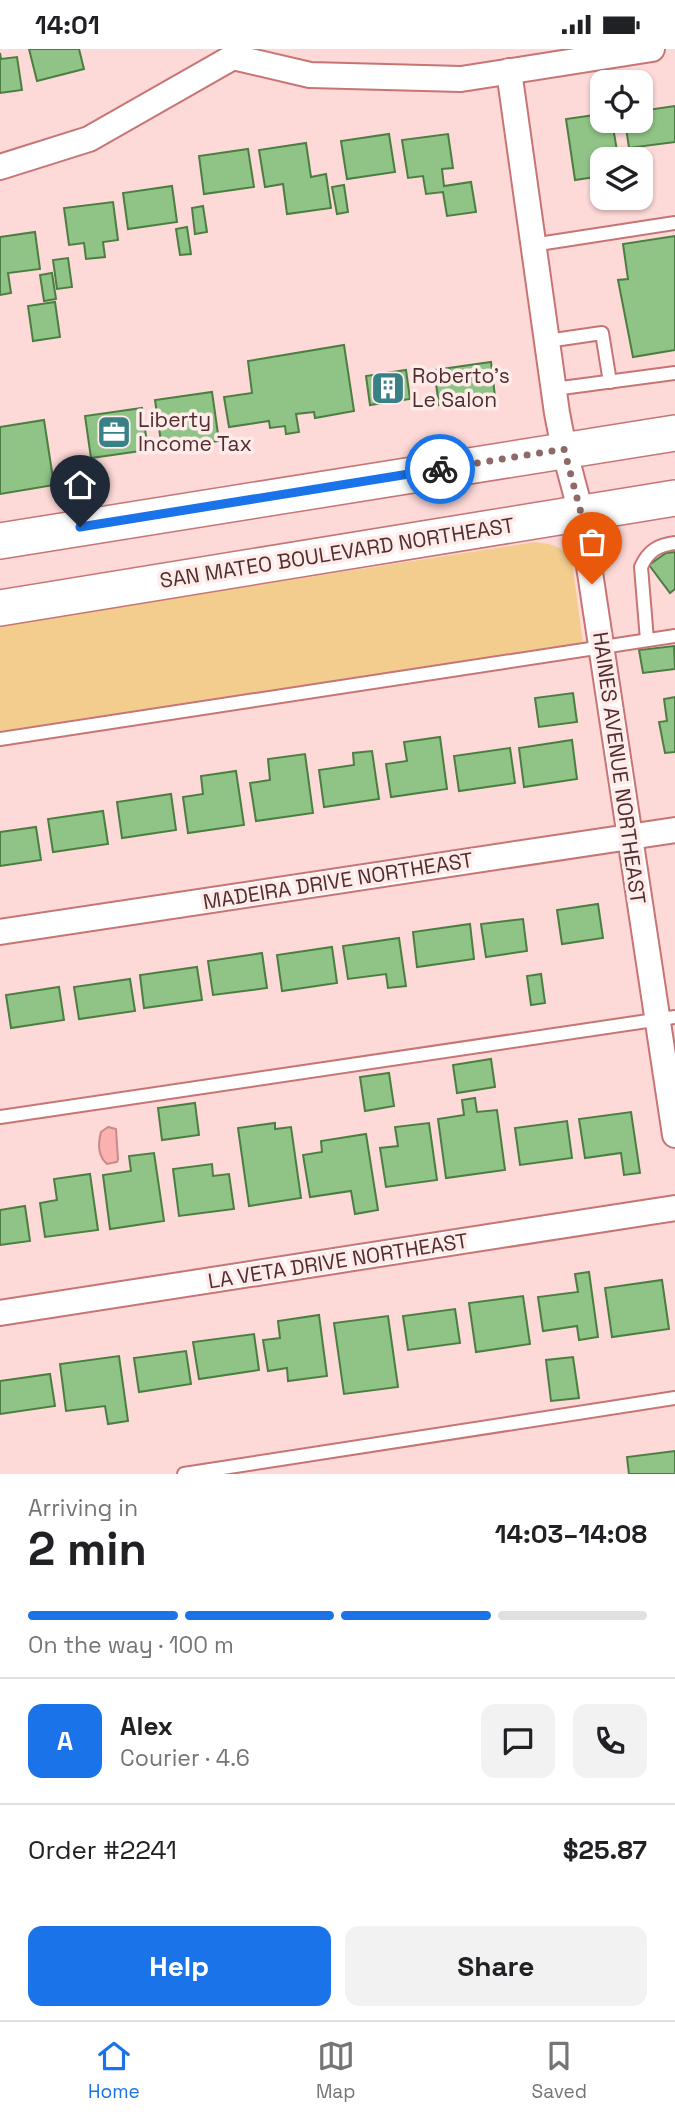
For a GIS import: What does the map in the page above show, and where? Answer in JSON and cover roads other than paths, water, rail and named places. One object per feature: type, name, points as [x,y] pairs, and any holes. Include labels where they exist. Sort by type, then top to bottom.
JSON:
[{"type":"main road","points":[[0,541],[675,433]]},
{"type":"main road","name":"SAN MATEO BOULEVARD NORTHEAST","points":[[0,608],[675,498]]},
{"type":"street","points":[[0,167],[89,139],[235,53],[310,75],[461,79],[652,49]]},
{"type":"street","name":"HAINES AVENUE NORTHEAST","points":[[509,71],[554,389],[564,449],[581,513],[628,837],[666,1018],[675,1135]]},
{"type":"street","name":"MADEIRA DRIVE NORTHEAST","points":[[0,932],[675,830]]},
{"type":"street","name":"LA VETA DRIVE NORTHEAST","points":[[0,1313],[675,1208]]},
{"type":"lane","points":[[532,245],[675,223]]},
{"type":"lane","points":[[547,341],[602,333],[610,382]]},
{"type":"lane","points":[[554,389],[675,373]]},
{"type":"lane","points":[[647,640],[641,567],[645,556],[661,545],[675,543]]},
{"type":"lane","points":[[0,739],[675,636]]},
{"type":"lane","points":[[0,1117],[666,1018]]},
{"type":"lane","points":[[184,1474],[675,1398]]},
{"type":"place","name":"Roberto's Le Salon","points":[[388,388]]},
{"type":"place","name":"Liberty Income Tax","points":[[114,432]]}]
